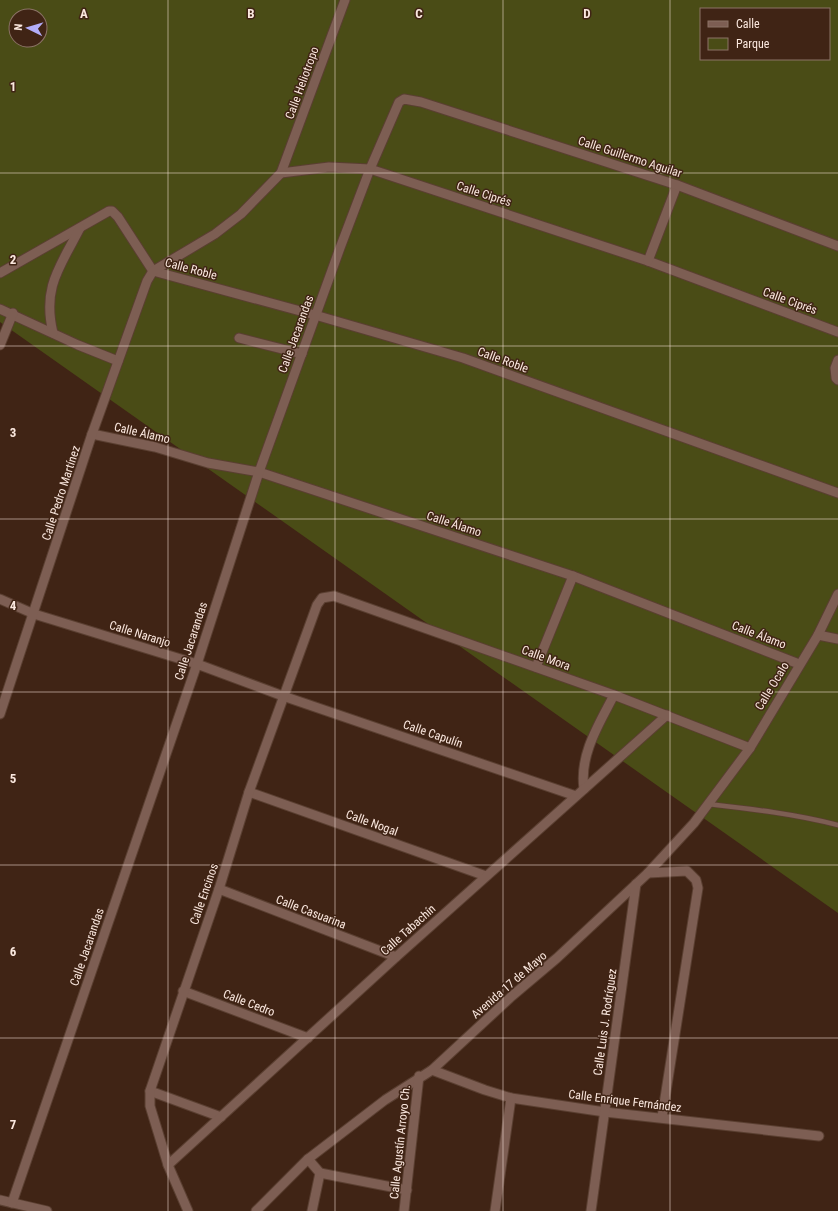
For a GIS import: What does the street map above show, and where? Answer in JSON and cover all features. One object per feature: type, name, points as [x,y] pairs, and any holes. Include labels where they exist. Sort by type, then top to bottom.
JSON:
[{"type":"street","name":"Calle Heliotropo","points":[[281,173],[345,0]]},
{"type":"street","name":"Calle Jacarandas","points":[[12,1203],[197,664],[259,472],[315,315],[370,168],[399,102],[404,99],[411,100]]},
{"type":"street","name":"Calle Guillermo Aguilar","points":[[411,100],[677,185],[838,246]]},
{"type":"street","name":"Calle Ciprés","points":[[281,173],[329,167],[370,168],[648,261],[838,332]]},
{"type":"street","points":[[0,273],[109,211],[112,211],[118,217],[153,271],[221,230],[241,214],[281,173]]},
{"type":"street","points":[[648,261],[677,185]]},
{"type":"street","points":[[53,333],[49,315],[51,287],[80,227]]},
{"type":"street","name":"Calle Roble","points":[[153,271],[315,315],[463,358],[838,493]]},
{"type":"street","name":"Calle Pedro Martínez","points":[[0,714],[92,434],[147,281],[153,271]]},
{"type":"street","points":[[0,309],[13,313],[78,345],[118,361]]},
{"type":"street","points":[[0,345],[13,313]]},
{"type":"street","points":[[239,338],[302,354]]},
{"type":"street","points":[[838,360],[835,368],[836,378],[838,380]]},
{"type":"street","name":"Calle Álamo","points":[[92,434],[155,447],[208,463],[259,472],[573,576],[799,664]]},
{"type":"street","points":[[536,667],[573,576]]},
{"type":"street","name":"Calle Ocalo","points":[[750,748],[799,664],[818,635],[838,594]]},
{"type":"street","name":"Calle Mora","points":[[334,596],[614,695],[750,748]]},
{"type":"street","name":"Calle Encinos","points":[[188,1211],[168,1165],[150,1106],[150,1091],[249,792],[316,605],[322,598],[334,596]]},
{"type":"street","name":"Calle Naranjo","points":[[0,598],[34,614],[197,664],[283,696]]},
{"type":"street","points":[[818,635],[838,639]]},
{"type":"street","points":[[584,789],[582,775],[585,757],[614,695]]},
{"type":"street","name":"Calle Capulín","points":[[283,696],[576,796]]},
{"type":"street","name":"Calle Tabachín","points":[[168,1165],[396,957],[667,715]]},
{"type":"street","name":"Avenida 17 de Mayo","points":[[256,1211],[308,1159],[385,1100],[419,1076],[432,1070],[512,996],[557,958],[648,873],[694,823],[750,748]]},
{"type":"street","name":"Calle Nogal","points":[[249,792],[486,876]]},
{"type":"street","points":[[648,873],[687,871],[696,880],[698,888],[662,1117]]},
{"type":"street","name":"Calle Luis J. Rodríguez","points":[[590,1211],[636,884]]},
{"type":"street","name":"Calle Casuarina","points":[[218,889],[396,957]]},
{"type":"street","name":"Calle Cedro","points":[[183,991],[308,1038]]},
{"type":"street","name":"Calle Enrique Fernández","points":[[432,1070],[478,1088],[511,1098],[605,1112],[662,1117],[820,1136]]},
{"type":"street","name":"Calle Agustín Arroyo Ch.","points":[[404,1211],[419,1076]]},
{"type":"street","points":[[150,1091],[221,1117]]},
{"type":"street","points":[[495,1211],[511,1098]]},
{"type":"street","points":[[308,1159],[320,1173],[407,1190]]},
{"type":"street","points":[[312,1211],[320,1173]]},
{"type":"street","points":[[0,1200],[47,1211]]},
{"type":"lane","points":[[708,804],[781,813],[838,825]]},
{"type":"green space","points":[[0,0],[838,0],[838,913],[0,322]]}]
